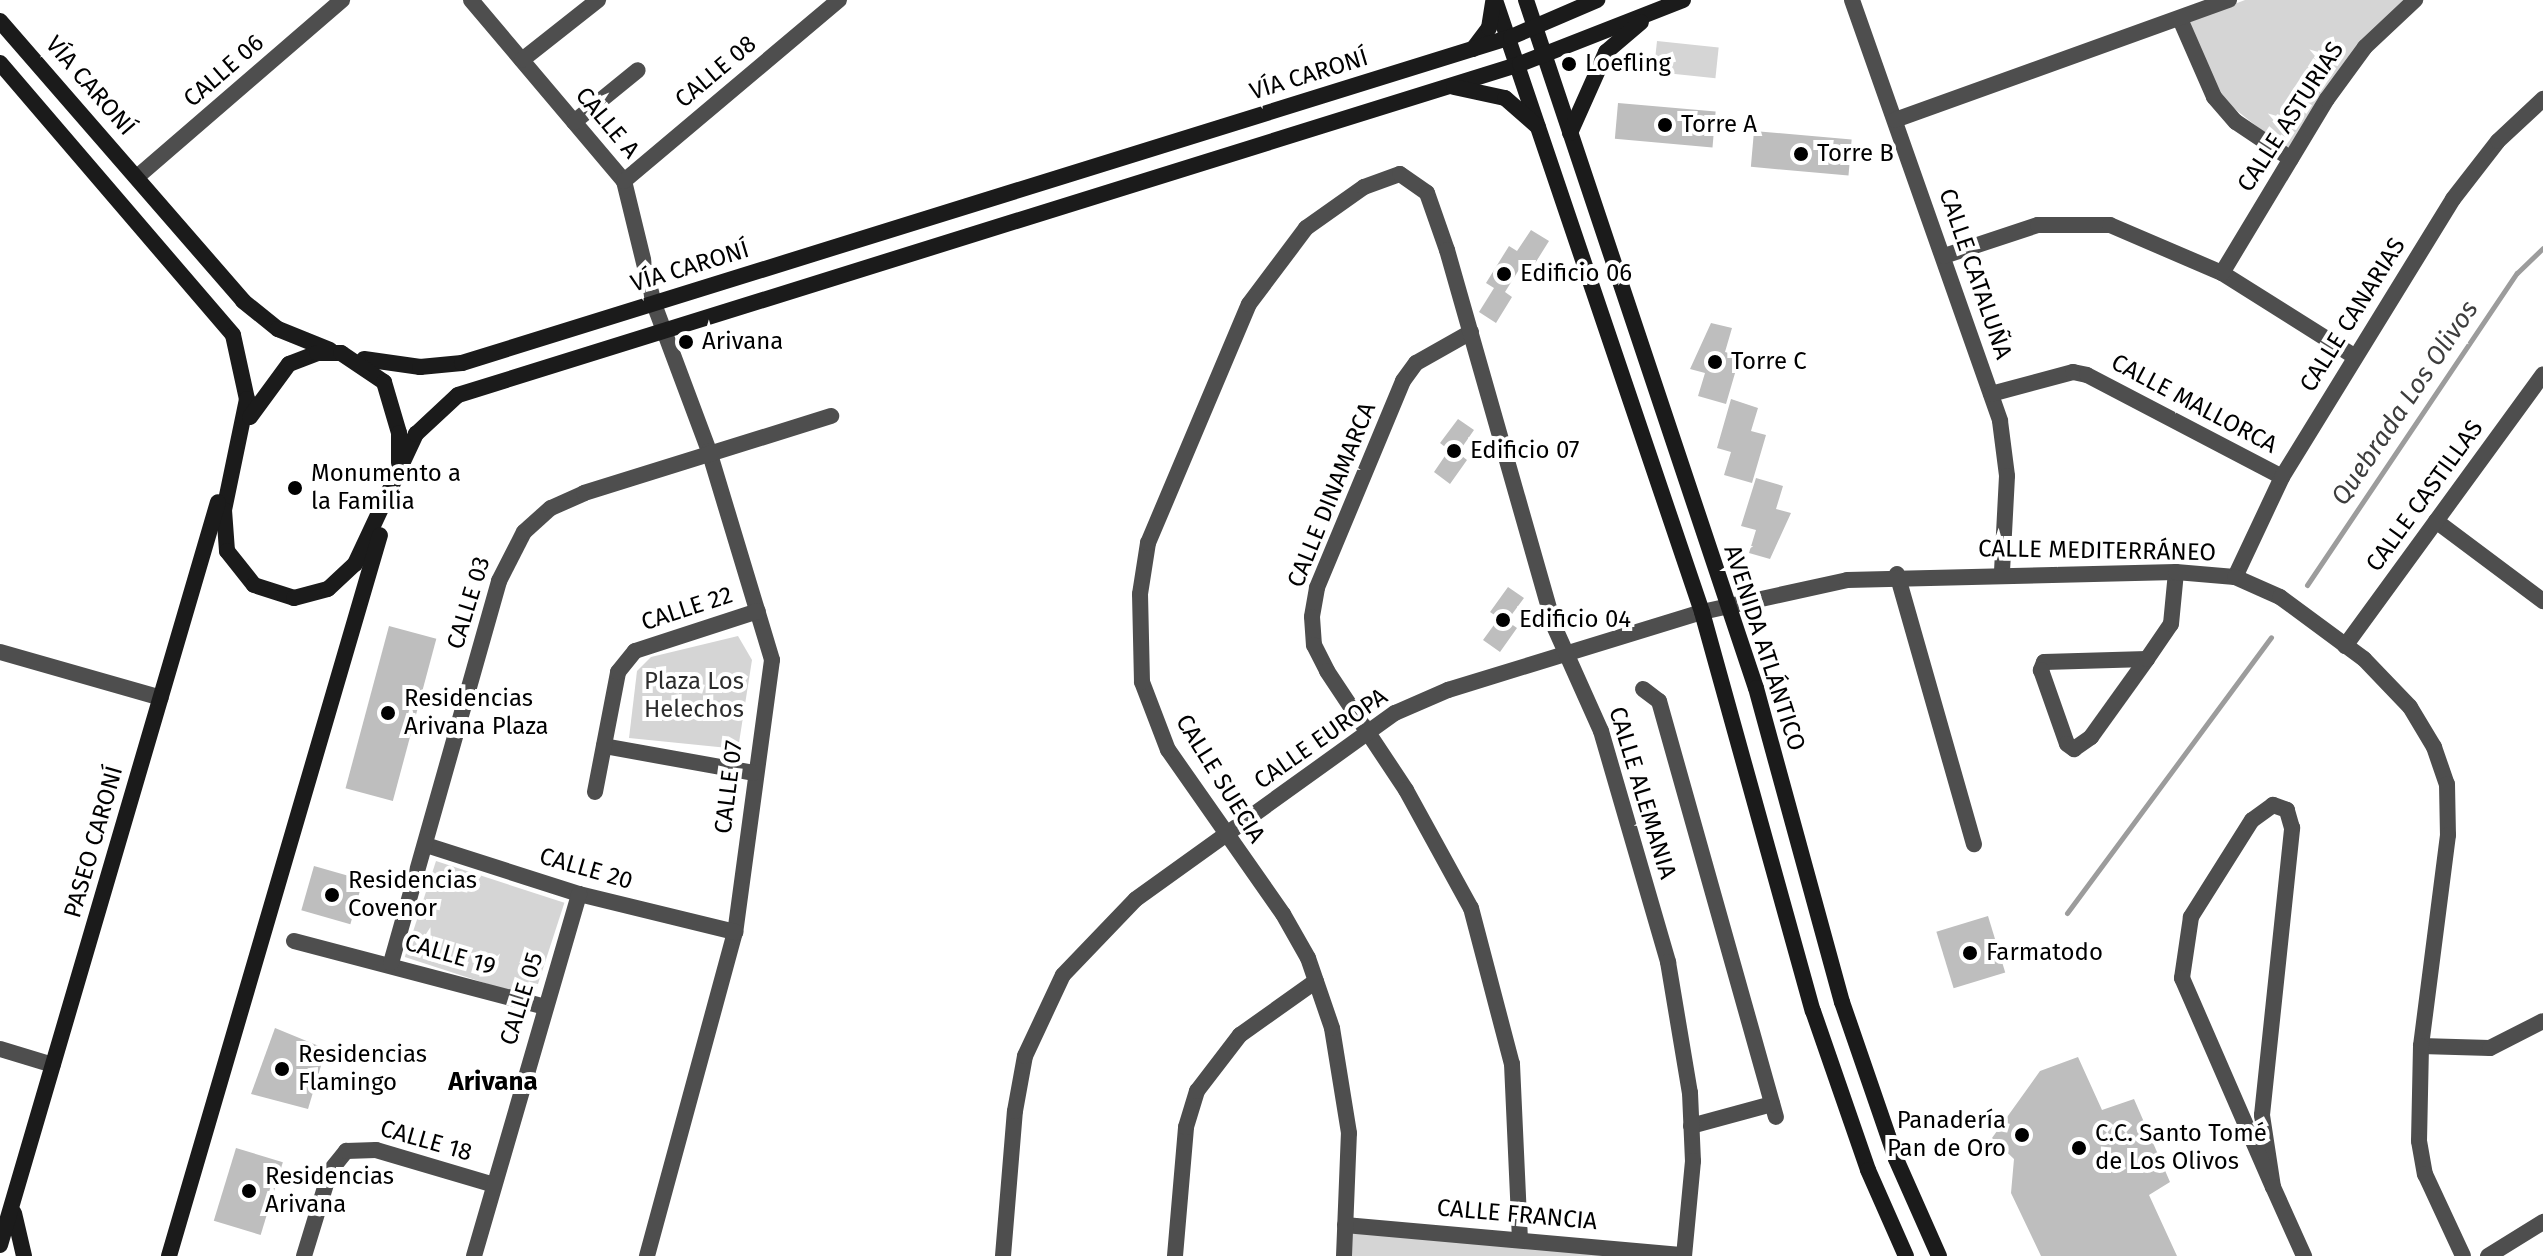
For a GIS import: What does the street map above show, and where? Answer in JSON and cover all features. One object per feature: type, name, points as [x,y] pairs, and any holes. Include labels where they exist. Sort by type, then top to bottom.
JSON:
[{"type":"main road","name":"AVENIDA ATLÁNTICO","points":[[1494,0],[1511,37],[1702,612],[1813,1011],[1868,1170],[1906,1256]]},
{"type":"main road","points":[[1473,49],[1489,28],[1494,0]]},
{"type":"main road","name":"AVENIDA ATLÁNTICO","points":[[1526,0],[1725,608],[1756,688],[1842,1002],[1896,1159],[1939,1256]]},
{"type":"main road","name":"VÍA CARONÍ","points":[[0,21],[257,313],[297,338],[341,353],[396,366],[452,365],[654,304],[1511,37],[1597,0]]},
{"type":"main road","points":[[398,475],[416,434],[445,402],[664,330],[1520,64],[1683,0]]},
{"type":"main road","points":[[1570,133],[1606,52],[1661,8]]},
{"type":"main road","points":[[0,63],[233,335],[247,399],[234,452]]},
{"type":"main road","points":[[1449,87],[1505,98],[1532,118],[1546,140]]},
{"type":"main road","name":"PASEO CARONÍ","points":[[0,1245],[234,452],[275,376],[300,358],[341,353],[376,373],[389,392],[399,433],[398,475],[169,1253]]},
{"type":"main road","name":"PASEO CARONÍ","points":[[234,452],[224,510],[227,551],[254,585],[280,596],[310,596],[342,580],[367,544],[398,475]]},
{"type":"main road","points":[[15,1195],[15,1231],[24,1256]]},
{"type":"street","name":"CALLE 06","points":[[137,177],[342,0]]},
{"type":"street","name":"CALLE A","points":[[471,0],[624,181],[654,304],[664,330]]},
{"type":"street","points":[[522,60],[598,0]]},
{"type":"street","name":"CALLE 08","points":[[624,181],[839,0]]},
{"type":"street","name":"CALLE CATALUÑA","points":[[1852,0],[1991,394],[2007,476],[2002,572]]},
{"type":"street","points":[[1895,120],[2229,0]]},
{"type":"street","name":"CALLE ASTURIAS","points":[[2222,273],[2291,159],[2365,47],[2415,0]]},
{"type":"street","points":[[2180,19],[2214,97],[2236,122],[2291,159]]},
{"type":"street","points":[[574,122],[638,70]]},
{"type":"street","name":"CALLE CANARIAS","points":[[2235,577],[2282,477],[2453,199],[2498,141],[2543,99]]},
{"type":"street","name":"CALLE SUECIA","points":[[1344,1256],[1345,1081],[1316,981],[1283,914],[1224,836],[1168,750],[1142,682],[1140,594],[1148,543],[1249,304],[1269,272],[1306,228],[1364,187],[1400,174],[1414,179]]},
{"type":"street","name":"CALLE ALEMANIA","points":[[1414,179],[1427,193],[1568,655],[1601,731],[1668,962],[1691,1126],[1684,1256]]},
{"type":"street","points":[[1944,256],[2071,221],[2110,225],[2222,273],[2354,356]]},
{"type":"street","name":"CALLE 07","points":[[647,1256],[735,932],[754,773],[772,660],[709,451],[664,330]]},
{"type":"street","name":"CALLE DINAMARCA","points":[[1471,332],[1416,363],[1403,381],[1317,588],[1314,645],[1471,908],[1492,972],[1512,1064],[1520,1239]]},
{"type":"street","name":"CALLE MALLORCA","points":[[1991,394],[2073,372],[2087,375],[2282,477]]},
{"type":"street","name":"CALLE CASTILLAS","points":[[2345,646],[2543,374]]},
{"type":"street","name":"CALLE 03","points":[[391,963],[508,555],[551,508],[709,451],[831,416]]},
{"type":"street","points":[[2436,521],[2543,601]]},
{"type":"street","points":[[2147,659],[2044,662],[2041,670],[2067,744],[2074,749],[2091,737],[2147,659],[2171,624],[2176,572]]},
{"type":"street","name":"CALLE MEDITERRÁNEO","points":[[1702,612],[1897,574],[2176,572],[2235,577],[2280,597],[2345,646],[2410,707],[2447,784],[2448,835],[2421,1046],[2425,1174],[2463,1256]]},
{"type":"street","points":[[1897,574],[1974,844]]},
{"type":"street","name":"CALLE 22","points":[[595,792],[618,672],[635,651],[758,611]]},
{"type":"street","name":"CALLE EUROPA","points":[[1003,1256],[1015,1111],[1041,1014],[1063,975],[1096,937],[1136,899],[1366,733],[1448,690],[1702,612]]},
{"type":"street","points":[[0,652],[161,698]]},
{"type":"street","points":[[1643,689],[1659,701],[1774,1110],[1691,1126]]},
{"type":"street","points":[[604,746],[754,773]]},
{"type":"street","points":[[2273,1187],[2262,1115],[2292,828],[2287,810],[2273,805],[2252,820],[2191,917],[2182,978],[2273,1187],[2304,1256]]},
{"type":"street","name":"CALLE 20","points":[[426,845],[579,894],[735,932]]},
{"type":"street","name":"CALLE 05","points":[[474,1256],[579,894]]},
{"type":"street","name":"CALLE 19","points":[[294,941],[391,963],[545,1007]]},
{"type":"street","points":[[1175,1256],[1186,1127],[1197,1091],[1240,1035],[1316,981]]},
{"type":"street","points":[[2421,1046],[2490,1048],[2543,1021]]},
{"type":"street","points":[[0,1049],[53,1065]]},
{"type":"street","name":"CALLE 18","points":[[304,1256],[330,1171],[346,1151],[376,1150],[494,1185]]},
{"type":"street","points":[[2488,1256],[2543,1222]]},
{"type":"street","name":"CALLE FRANCIA","points":[[1345,1225],[1684,1256]]},
{"type":"green space","points":[[2245,0],[2406,0],[2288,151],[2217,95],[2187,22]]},
{"type":"green space","points":[[1657,41],[1719,47],[1715,78],[1654,72]]},
{"type":"green space","name":"Plaza Los Helechos","points":[[738,636],[752,660],[738,749],[629,738],[637,671],[651,657]]},
{"type":"green space","points":[[436,861],[564,903],[533,999],[405,957]]},
{"type":"green space","points":[[1345,1225],[1684,1256],[1344,1256]]},
{"type":"building","name":"Torre A","points":[[1618,103],[1716,112],[1712,147],[1615,139]]},
{"type":"building","name":"Torre B","points":[[1754,131],[1852,140],[1848,175],[1751,167]]},
{"type":"building","name":"Edificio 06","points":[[1531,230],[1549,241],[1534,265],[1525,260],[1505,292],[1512,297],[1496,323],[1479,312],[1494,288],[1486,283],[1509,246],[1517,251]]},
{"type":"building","name":"Torre C","points":[[1711,323],[1732,328],[1725,352],[1740,356],[1726,404],[1698,396],[1705,373],[1690,369]]},
{"type":"building","points":[[1731,399],[1758,408],[1751,431],[1766,435],[1752,483],[1724,475],[1731,452],[1717,448]]},
{"type":"building","name":"Edificio 07","points":[[1458,419],[1474,430],[1458,453],[1467,460],[1450,484],[1434,472],[1449,450],[1440,443]]},
{"type":"building","points":[[1756,478],[1783,486],[1776,509],[1791,513],[1770,559],[1749,553],[1756,530],[1741,526]]},
{"type":"building","name":"Edificio 04","points":[[1508,587],[1524,598],[1507,621],[1517,628],[1500,652],[1483,640],[1499,618],[1490,612]]},
{"type":"building","name":"Residencias Arivana Plaza","points":[[389,626],[436,639],[393,801],[346,788]]},
{"type":"building","name":"Residencias Covenor","points":[[314,866],[363,880],[350,924],[301,910]]},
{"type":"building","name":"Farmatodo","points":[[1988,916],[2005,972],[1954,988],[1936,932]]},
{"type":"building","name":"Residencias Flamingo","points":[[275,1028],[326,1049],[308,1109],[251,1094]]},
{"type":"building","name":"C.C. Santo Tomé de Los Olivos","points":[[2078,1057],[2102,1110],[2134,1099],[2170,1182],[2149,1195],[2177,1256],[2041,1256],[2011,1193],[2014,1159],[1992,1138],[2040,1071]]},
{"type":"building","name":"Residencias Arivana","points":[[236,1148],[283,1162],[261,1235],[214,1221]]},
{"type":"waterway","name":"Quebrada Los Olivos","points":[[2307,585],[2517,273],[2543,248]]},
{"type":"waterway","name":"Quebrada Los Olivos","points":[[2067,913],[2271,637]]},
{"type":"place","name":"Loefling","points":[[1569,64]]},
{"type":"place","name":"Torre A","points":[[1665,125]]},
{"type":"place","name":"Torre B","points":[[1801,154]]},
{"type":"place","name":"Edificio 06","points":[[1504,274]]},
{"type":"place","name":"Arivana","points":[[686,342]]},
{"type":"place","name":"Torre C","points":[[1715,362]]},
{"type":"place","name":"Edificio 07","points":[[1454,451]]},
{"type":"place","name":"Monumento a la Familia","points":[[295,488]]},
{"type":"place","name":"Edificio 04","points":[[1503,620]]},
{"type":"place","name":"Residencias Arivana Plaza","points":[[388,713]]},
{"type":"place","name":"Residencias Covenor","points":[[332,895]]},
{"type":"place","name":"Farmatodo","points":[[1970,953]]},
{"type":"place","name":"Residencias Flamingo","points":[[282,1069]]},
{"type":"place","name":"Panadería Pan de Oro","points":[[2022,1135]]},
{"type":"place","name":"C.C. Santo Tomé de Los Olivos","points":[[2079,1148]]},
{"type":"place","name":"Residencias Arivana","points":[[249,1191]]},
{"type":"district","name":"Arivana","points":[[493,1082]]}]
